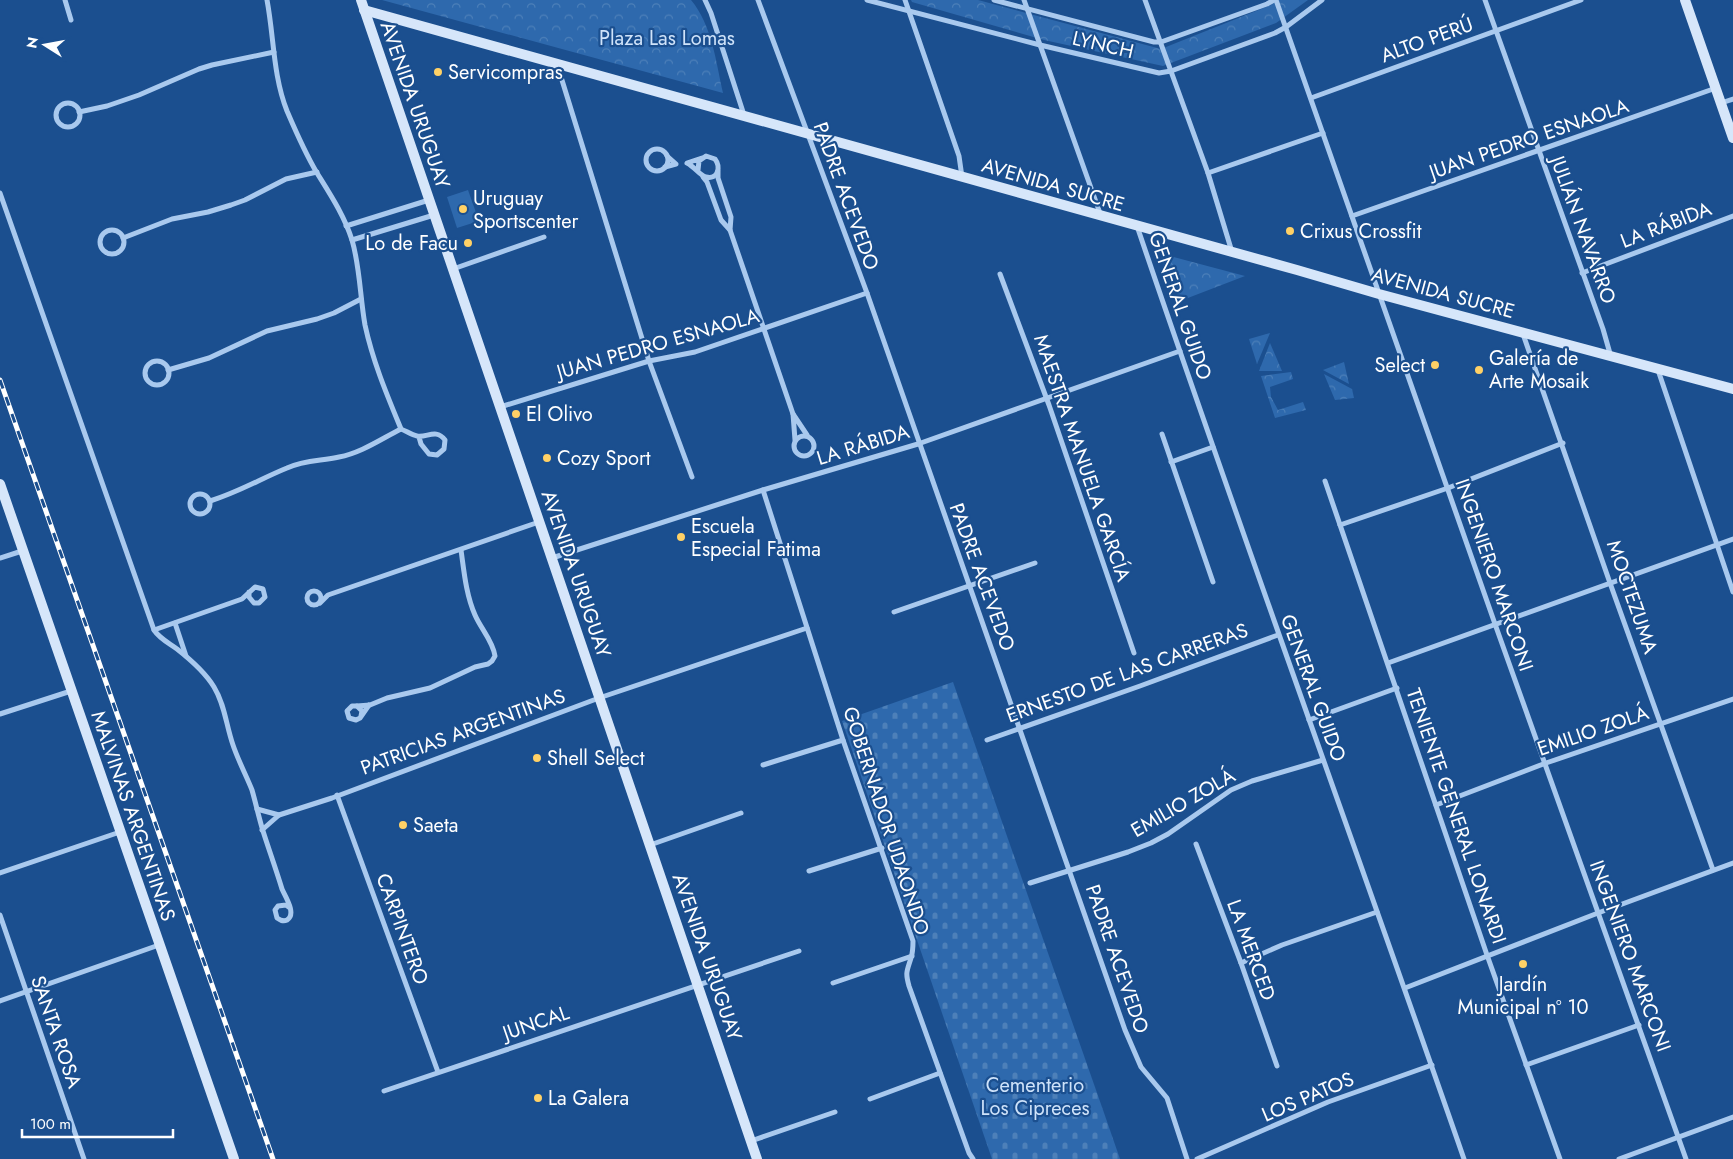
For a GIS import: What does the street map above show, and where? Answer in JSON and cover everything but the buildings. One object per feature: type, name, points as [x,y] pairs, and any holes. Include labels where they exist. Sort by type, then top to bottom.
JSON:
[{"type":"main road","points":[[1685,0],[1733,138]]},
{"type":"main road","name":"AVENIDA SUCRE","points":[[362,5],[556,63],[1101,217],[1378,294],[1733,389]]},
{"type":"main road","name":"AVENIDA URUGUAY","points":[[362,5],[757,1159]]},
{"type":"main road","name":"MALVINAS ARGENTINAS","points":[[0,484],[70,691],[234,1159]]},
{"type":"street","points":[[65,0],[71,20]]},
{"type":"street","points":[[267,0],[277,76],[286,108],[300,141],[316,172],[331,193],[352,240],[373,360],[401,429],[420,437],[432,433],[438,434],[444,440],[444,449],[437,455],[429,454],[424,450],[420,437]]},
{"type":"street","points":[[705,0],[745,115]]},
{"type":"street","name":"PADRE ACEVEDO","points":[[758,0],[866,293],[1133,1050],[1141,1067],[1166,1098],[1187,1159]]},
{"type":"street","name":"LYNCH","points":[[867,0],[1040,46],[1152,72],[1171,71],[1275,32],[1286,27],[1322,0]]},
{"type":"street","points":[[906,0],[959,156],[962,177]]},
{"type":"street","name":"LYNCH","points":[[994,0],[1147,42],[1161,42],[1275,0]]},
{"type":"street","points":[[1024,0],[1101,217]]},
{"type":"street","points":[[1145,0],[1208,173],[1232,252]]},
{"type":"street","name":"INGENIERO MARCONI","points":[[1275,0],[1312,98],[1378,294],[1686,1159]]},
{"type":"street","name":"JULIÁN NAVARRO","points":[[1485,0],[1611,357]]},
{"type":"street","name":"ALTO PERÚ","points":[[1312,98],[1581,0]]},
{"type":"street","points":[[79,112],[107,106],[139,95],[212,65],[274,52]]},
{"type":"street","points":[[556,63],[649,362],[692,477]]},
{"type":"street","name":"JUAN PEDRO ESNAOLA","points":[[1352,216],[1539,152],[1716,88]]},
{"type":"street","points":[[1721,104],[1733,99]]},
{"type":"street","points":[[64,104],[72,104],[79,112],[76,123],[70,127],[62,126],[56,116],[58,108],[64,104]]},
{"type":"street","points":[[1208,173],[1323,133]]},
{"type":"street","points":[[676,164],[660,150],[656,149],[647,156],[647,165],[658,170],[706,156],[715,159],[719,167],[718,178],[731,217],[730,230]]},
{"type":"street","points":[[665,167],[667,163],[666,155]]},
{"type":"street","points":[[698,170],[699,161],[702,158]]},
{"type":"street","points":[[686,163],[698,170],[707,182],[721,220],[730,230],[792,414],[794,449],[799,455],[806,456],[813,452],[814,444],[792,414]]},
{"type":"street","points":[[703,177],[712,177],[718,171]]},
{"type":"street","points":[[123,238],[172,219],[208,212],[231,205],[286,179],[316,172]]},
{"type":"street","points":[[0,194],[154,630],[158,636],[201,671],[214,686],[219,697],[232,743],[247,777],[262,830],[290,908],[290,916],[286,920],[281,921],[275,916],[275,910],[284,894]]},
{"type":"street","points":[[346,226],[429,200]]},
{"type":"street","points":[[352,240],[434,215]]},
{"type":"street","name":"LA RÁBIDA","points":[[1582,273],[1733,216]]},
{"type":"street","name":"GENERAL GUIDO","points":[[1137,226],[1278,635],[1405,988],[1464,1159]]},
{"type":"street","points":[[111,230],[118,232],[123,238],[124,246],[116,254],[105,252],[101,245],[104,234],[111,230]]},
{"type":"street","points":[[453,269],[544,237]]},
{"type":"street","name":"MAESTRA MANUELA GARCÍA","points":[[1000,274],[1046,399],[1134,653]]},
{"type":"street","name":"JUAN PEDRO ESNAOLA","points":[[500,407],[649,362],[695,352],[866,293]]},
{"type":"street","points":[[168,370],[209,358],[267,331],[334,313],[361,299]]},
{"type":"street","name":"MOCTEZUMA","points":[[1523,333],[1563,443],[1610,584],[1713,870]]},
{"type":"street","name":"LA RÁBIDA","points":[[552,558],[763,490],[918,444],[1180,351]]},
{"type":"street","points":[[153,362],[161,362],[168,370],[169,374],[165,381],[159,384],[151,383],[146,378],[145,370],[153,362]]},
{"type":"street","points":[[1658,369],[1733,592]]},
{"type":"street","points":[[210,501],[228,496],[288,467],[310,461],[338,458],[358,452],[401,429]]},
{"type":"street","points":[[1162,434],[1213,582]]},
{"type":"street","points":[[795,441],[800,436],[808,436]]},
{"type":"street","points":[[1340,525],[1448,488],[1563,443]]},
{"type":"street","points":[[1171,462],[1213,447]]},
{"type":"street","name":"TENIENTE GENERAL LONARDI","points":[[1325,481],[1487,955],[1560,1159]]},
{"type":"street","name":"GOBERNADOR UDAONDO","points":[[763,490],[843,740],[913,941],[912,956],[906,975],[940,1073],[973,1159]]},
{"type":"street","points":[[197,494],[206,495],[210,501],[207,511],[202,514],[195,513],[190,504],[191,498],[197,494]]},
{"type":"street","points":[[328,595],[313,590],[306,597],[307,602],[311,605],[316,605],[328,595],[539,522]]},
{"type":"street","points":[[1388,663],[1733,540]]},
{"type":"street","points":[[370,705],[358,720],[353,720],[348,716],[347,711],[350,707],[370,705],[387,698],[430,688],[475,666],[488,664],[495,656],[492,644],[480,625],[471,604],[461,550]]},
{"type":"street","points":[[0,558],[22,551]]},
{"type":"street","points":[[894,612],[1035,563]]},
{"type":"street","points":[[154,630],[242,599],[253,588],[263,589],[265,594],[264,599],[260,602],[242,599]]},
{"type":"street","points":[[249,592],[249,597],[252,601]]},
{"type":"street","points":[[320,593],[320,603]]},
{"type":"street","points":[[175,623],[186,657]]},
{"type":"street","name":"PATRICIAS ARGENTINAS","points":[[279,815],[599,698],[807,628]]},
{"type":"street","name":"ERNESTO DE LAS CARRERAS","points":[[987,740],[1278,635]]},
{"type":"street","points":[[1308,720],[1397,688]]},
{"type":"street","points":[[0,714],[70,691]]},
{"type":"street","name":"EMILIO ZOLÁ","points":[[1436,805],[1546,763],[1733,699]]},
{"type":"street","points":[[357,706],[362,711],[361,716]]},
{"type":"street","points":[[763,765],[843,740]]},
{"type":"street","name":"EMILIO ZOLÁ","points":[[1030,883],[1151,843],[1168,834],[1231,790],[1252,781],[1323,760]]},
{"type":"street","name":"CARPINTERO","points":[[337,795],[438,1072]]},
{"type":"street","points":[[257,810],[279,815]]},
{"type":"street","points":[[650,845],[741,813]]},
{"type":"street","points":[[262,830],[279,815]]},
{"type":"street","points":[[0,874],[120,832]]},
{"type":"street","name":"LA MERCED","points":[[1196,844],[1277,1066]]},
{"type":"street","points":[[809,871],[882,848]]},
{"type":"street","points":[[1405,988],[1598,912],[1733,863]]},
{"type":"street","points":[[278,906],[286,905],[290,908]]},
{"type":"street","points":[[1241,963],[1282,945],[1377,912]]},
{"type":"street","name":"SANTA ROSA","points":[[0,915],[84,1159]]},
{"type":"street","points":[[0,1001],[159,945]]},
{"type":"street","points":[[698,984],[799,951]]},
{"type":"street","points":[[833,984],[912,956]]},
{"type":"street","name":"JUNCAL","points":[[384,1091],[698,984]]},
{"type":"street","points":[[1526,1065],[1639,1025]]},
{"type":"street","name":"LOS PATOS","points":[[1196,1159],[1328,1102],[1432,1066]]},
{"type":"street","points":[[870,1099],[940,1073]]},
{"type":"street","points":[[751,1142],[835,1112]]},
{"type":"street","points":[[1619,1159],[1733,1117]]},
{"type":"green space","name":"Plaza Las Lomas","points":[[382,0],[691,0],[709,32],[723,93]]},
{"type":"green space","points":[[911,0],[978,0],[1161,49],[1271,5],[1278,0],[1308,0],[1276,23],[1163,66],[1044,40],[912,2]]},
{"type":"green space","name":"Uruguay Sportscenter","points":[[468,190],[479,221],[457,228],[447,197]]},
{"type":"green space","points":[[1166,255],[1245,276],[1180,301],[1161,259],[1162,256]]},
{"type":"green space","points":[[1270,333],[1257,364],[1249,339]]},
{"type":"green space","points":[[1270,343],[1282,371],[1259,371]]},
{"type":"green space","points":[[1344,362],[1349,384],[1323,370]]},
{"type":"green space","points":[[1291,372],[1293,379],[1270,387],[1271,397],[1278,410],[1303,402],[1306,410],[1275,418],[1261,376]]},
{"type":"green space","points":[[1324,374],[1352,389],[1354,398],[1335,400]]},
{"type":"green space","name":"Cementerio Los Cipreces","points":[[953,682],[1120,1159],[992,1159],[842,721]]},
{"type":"railway","points":[[0,380],[273,1159]]},
{"type":"place","name":"Servicompras","points":[[438,72]]},
{"type":"place","name":"Uruguay Sportscenter","points":[[463,209]]},
{"type":"place","name":"Crixus Crossfit","points":[[1290,231]]},
{"type":"place","name":"Lo de Facu","points":[[468,243]]},
{"type":"place","name":"Select","points":[[1435,365]]},
{"type":"place","name":"Galería de Arte Mosaik","points":[[1479,370]]},
{"type":"place","name":"El Olivo","points":[[516,414]]},
{"type":"place","name":"Cozy Sport","points":[[547,458]]},
{"type":"place","name":"Escuela Especial Fatima","points":[[681,537]]},
{"type":"place","name":"Shell Select","points":[[537,758]]},
{"type":"place","name":"Saeta","points":[[403,825]]},
{"type":"place","name":"Jardín Municipal nº 10","points":[[1523,964]]},
{"type":"place","name":"La Galera","points":[[538,1098]]}]
